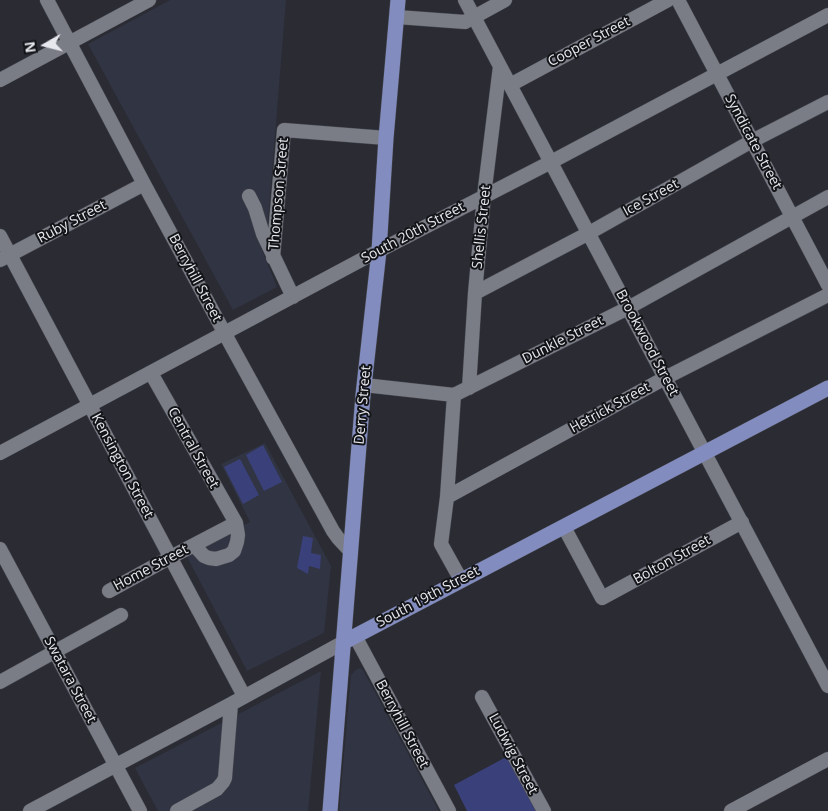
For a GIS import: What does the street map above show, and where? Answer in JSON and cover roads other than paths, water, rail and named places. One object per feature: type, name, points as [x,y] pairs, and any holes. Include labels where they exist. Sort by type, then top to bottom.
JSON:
[{"type":"main road","name":"Derry Street","points":[[330,811],[350,639],[351,552],[364,385],[379,251],[386,138],[398,0]]},
{"type":"main road","name":"South 19th Street","points":[[350,639],[828,388]]},
{"type":"street","name":"Berryhill Street","points":[[47,0],[224,334],[338,538],[351,552]]},
{"type":"street","points":[[0,80],[150,0]]},
{"type":"street","name":"Brookwood Street","points":[[466,0],[828,686]]},
{"type":"street","points":[[397,17],[465,22],[505,0]]},
{"type":"street","name":"Cooper Street","points":[[510,85],[668,0]]},
{"type":"street","name":"Syndicate Street","points":[[678,0],[828,285]]},
{"type":"street","name":"South 20th Street","points":[[0,453],[379,251],[828,16]]},
{"type":"street","name":"Shellis Street","points":[[468,388],[484,196],[500,66]]},
{"type":"street","name":"Ice Street","points":[[475,293],[588,233],[752,141],[828,102]]},
{"type":"street","name":"Thompson Street","points":[[273,258],[284,130],[386,138]]},
{"type":"street","name":"Ruby Street","points":[[5,258],[144,184]]},
{"type":"street","points":[[249,196],[273,258],[293,297]]},
{"type":"street","name":"Dunkle Street","points":[[454,395],[628,308],[828,197]]},
{"type":"street","name":"Kensington Street","points":[[0,236],[5,258],[90,405],[244,696]]},
{"type":"street","name":"Hetrick Street","points":[[446,497],[665,378],[828,294]]},
{"type":"street","name":"Central Street","points":[[151,373],[236,523]]},
{"type":"street","points":[[364,385],[454,395],[442,544],[461,580]]},
{"type":"street","name":"Bolton Street","points":[[564,527],[602,598],[742,522]]},
{"type":"street","name":"Home Street","points":[[108,591],[171,557],[236,523],[238,542],[234,551],[229,555],[216,559],[209,558],[204,556],[194,545]]},
{"type":"street","name":"Swatara Street","points":[[0,549],[140,811]]},
{"type":"street","name":"Home Street","points":[[0,682],[121,615]]},
{"type":"street","name":"Berryhill Street","points":[[350,639],[449,811]]},
{"type":"street","name":"South 19th Street","points":[[30,811],[350,639]]},
{"type":"street","name":"Ludwig Street","points":[[482,696],[544,811]]},
{"type":"street","points":[[177,811],[217,789],[223,782],[225,778],[232,704]]},
{"type":"street","points":[[731,811],[828,759]]}]
